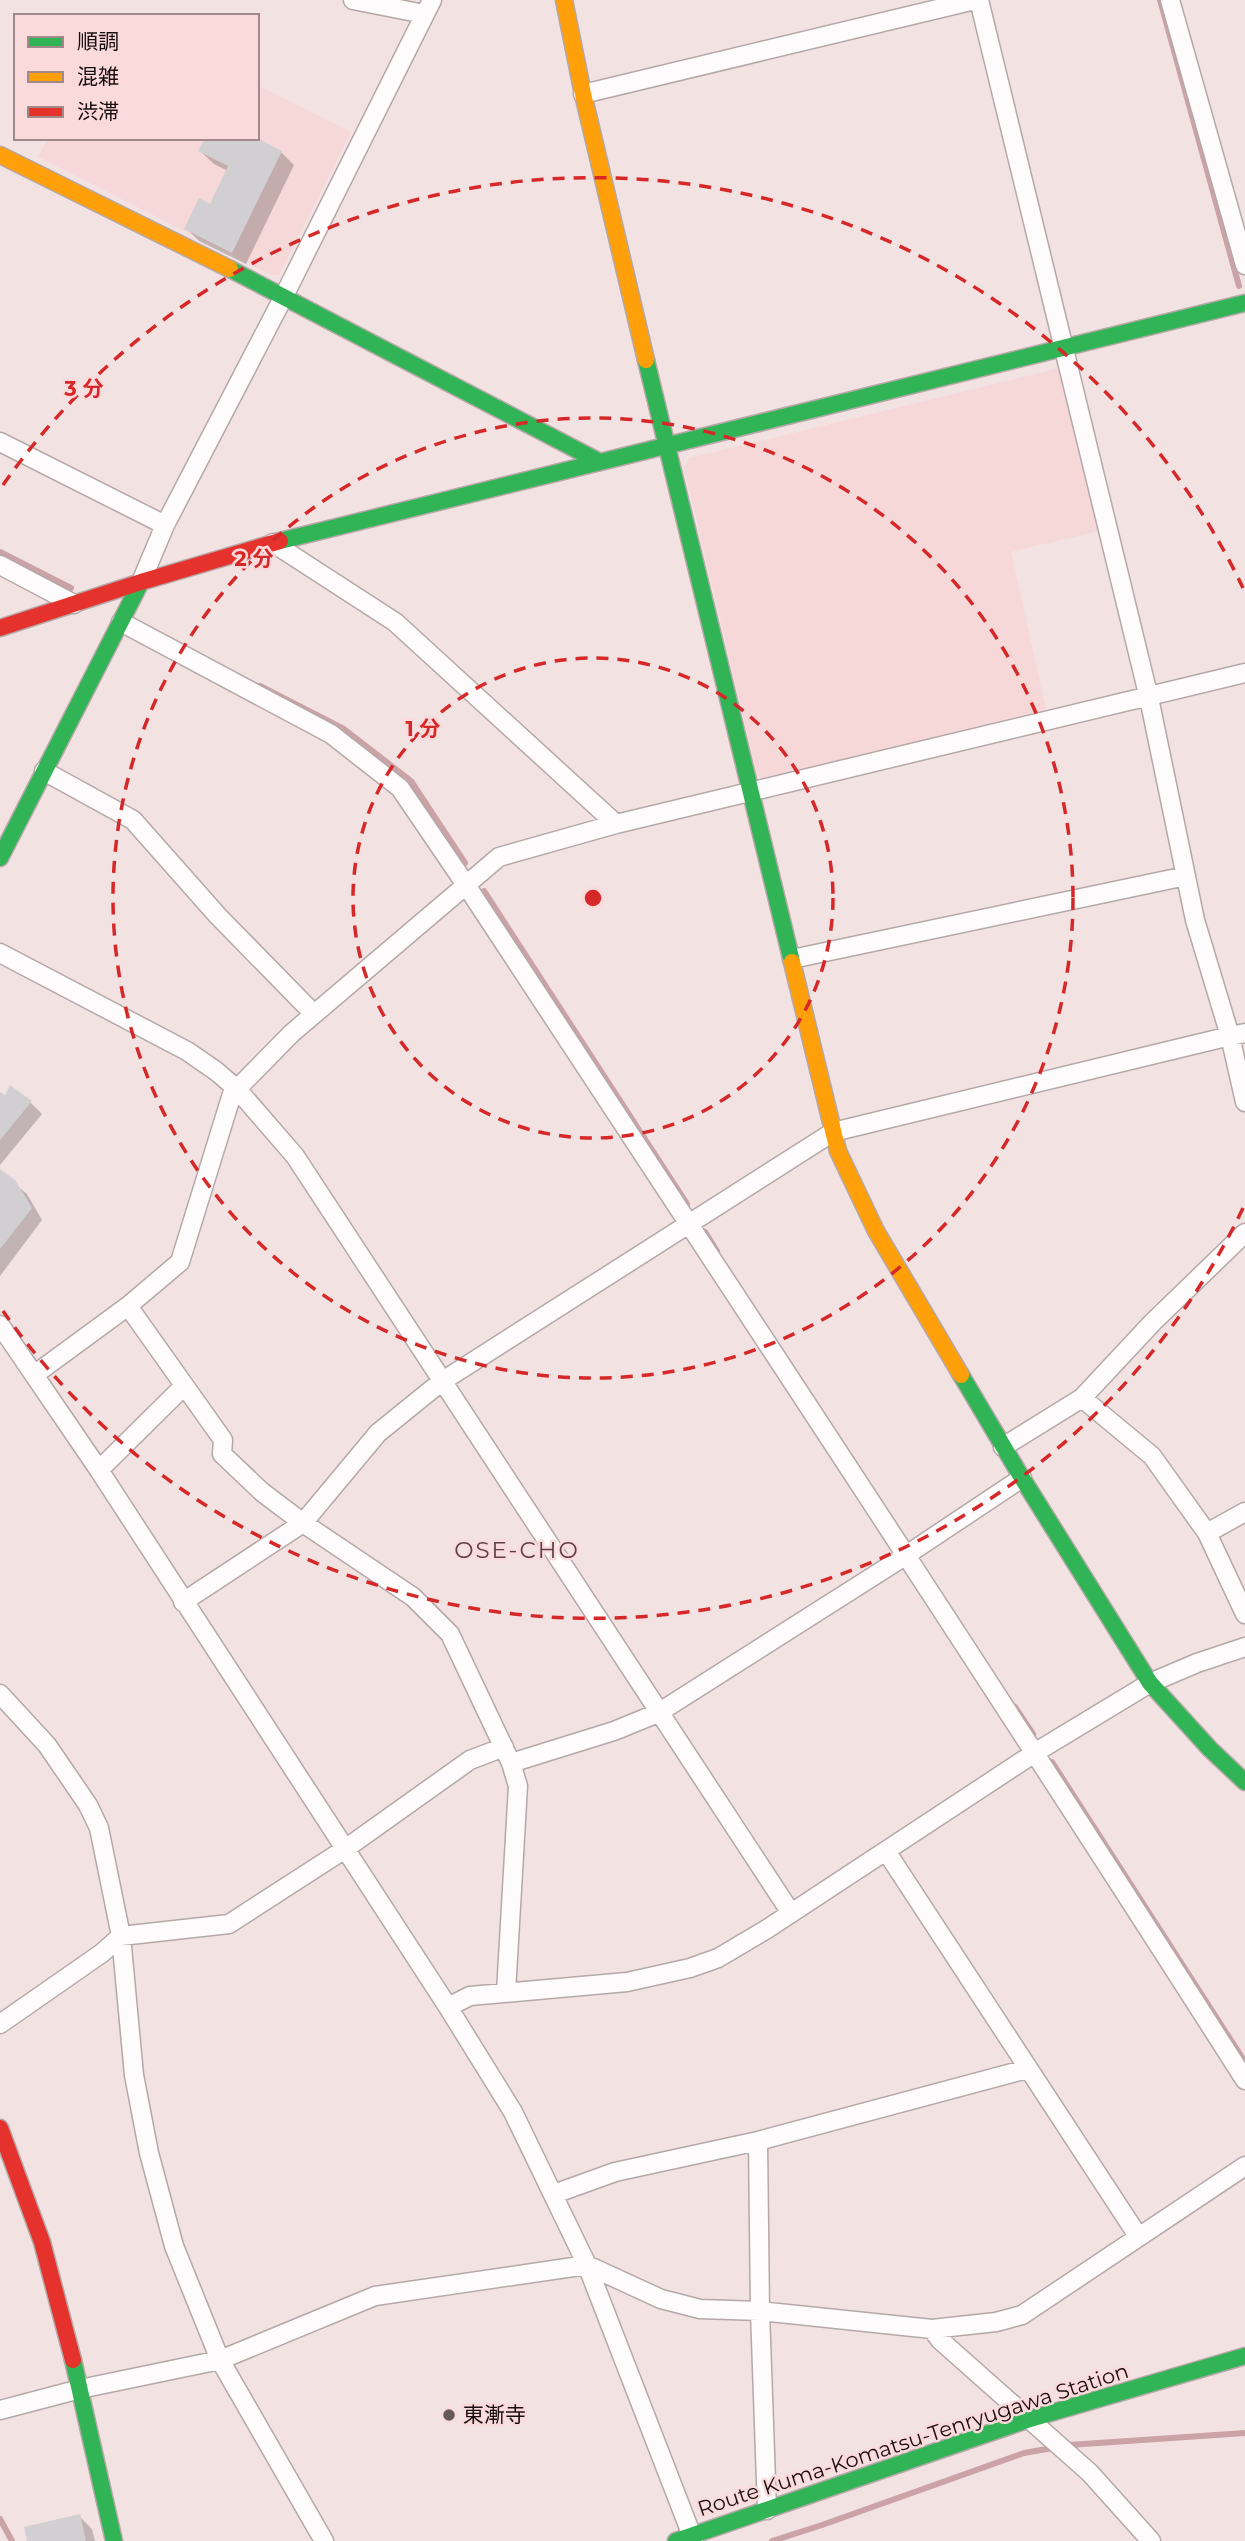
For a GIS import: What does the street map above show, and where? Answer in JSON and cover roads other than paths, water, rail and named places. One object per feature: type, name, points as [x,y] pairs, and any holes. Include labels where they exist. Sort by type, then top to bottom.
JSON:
[{"type":"street","points":[[0,858],[428,7],[353,0]]},
{"type":"street","points":[[564,0],[583,94],[666,446],[838,1151],[876,1231],[1003,1447],[1150,1683],[1210,1749],[1245,1782]]},
{"type":"street","points":[[583,94],[977,0],[1149,698],[1195,919],[1237,1034],[1245,1102]]},
{"type":"street","points":[[1170,0],[1245,265]]},
{"type":"street","points":[[0,155],[284,296],[600,461]]},
{"type":"street","points":[[0,628],[273,543],[600,461],[1065,350],[1245,303]]},
{"type":"street","points":[[0,442],[165,526]]},
{"type":"street","points":[[273,543],[395,622],[616,824]]},
{"type":"street","points":[[0,565],[74,604]]},
{"type":"street","points":[[121,622],[331,734],[400,788],[1036,1752],[1245,2080]]},
{"type":"street","points":[[34,1375],[128,1306],[180,1262],[232,1094],[292,1033],[499,857],[616,824],[1245,673]]},
{"type":"street","points":[[44,771],[133,820],[218,916],[314,1014]]},
{"type":"street","points":[[792,959],[1186,877]]},
{"type":"street","points":[[0,953],[187,1051],[216,1071],[237,1089],[295,1157],[790,1913]]},
{"type":"street","points":[[183,1602],[303,1523],[378,1433],[440,1382],[833,1132],[1237,1034]]},
{"type":"street","points":[[1003,1447],[1082,1398],[1153,1322],[1245,1233]]},
{"type":"street","points":[[128,1306],[223,1440],[222,1454],[262,1492],[303,1523],[413,1597],[450,1634],[508,1755],[518,1786],[506,1992]]},
{"type":"street","points":[[0,1325],[99,1470],[448,2007],[513,2112],[587,2265],[687,2539]]},
{"type":"street","points":[[99,1470],[184,1386]]},
{"type":"street","points":[[1082,1398],[1152,1456],[1207,1533],[1245,1614]]},
{"type":"street","points":[[0,2024],[102,1954],[121,1936],[229,1924],[345,1849],[470,1760],[508,1755],[614,1731],[658,1713],[1022,1478]]},
{"type":"street","points":[[1207,1533],[1245,1512]]},
{"type":"street","points":[[448,2007],[470,1996],[627,1982],[690,1968],[718,1958],[887,1852],[1036,1752],[1150,1683],[1198,1662],[1245,1647]]},
{"type":"street","points":[[0,1694],[47,1745],[88,1805],[102,1840],[121,1936],[134,2075],[149,2153],[174,2246],[220,2360],[324,2541]]},
{"type":"street","points":[[887,1852],[1138,2236]]},
{"type":"street","points":[[554,2194],[615,2172],[758,2141],[1027,2069]]},
{"type":"street","points":[[0,2128],[42,2242],[80,2389],[114,2541]]},
{"type":"street","points":[[758,2141],[760,2311],[767,2510]]},
{"type":"street","points":[[0,2410],[80,2389],[220,2360],[375,2296],[587,2265],[675,2305],[700,2309],[760,2311],[932,2329],[996,2322],[1022,2315],[1245,2166]]},
{"type":"street","points":[[932,2329],[940,2340],[1090,2473],[1151,2541]]},
{"type":"street","name":"Route Kuma-Komatsu-Tenryugawa Station","points":[[687,2539],[1030,2419],[1245,2356]]},
{"type":"waterway","points":[[1160,0],[1239,286]]},
{"type":"waterway","points":[[0,552],[71,588]]},
{"type":"waterway","points":[[260,686],[344,729],[411,781],[465,863]]},
{"type":"waterway","points":[[484,891],[687,1204]]},
{"type":"waterway","points":[[705,1232],[717,1251]]},
{"type":"waterway","points":[[1015,1707],[1033,1734]]},
{"type":"waterway","points":[[1052,1762],[1245,2062]]},
{"type":"waterway","points":[[1069,2445],[1245,2433]]},
{"type":"waterway","points":[[772,2541],[1024,2453],[1053,2448]]},
{"type":"waterway","points":[[0,2519],[12,2541]]},
{"type":"place","name":"東漸寺","points":[[449,2415]]},
{"type":"district","name":"OSE-CHO","points":[[517,1550]]}]
